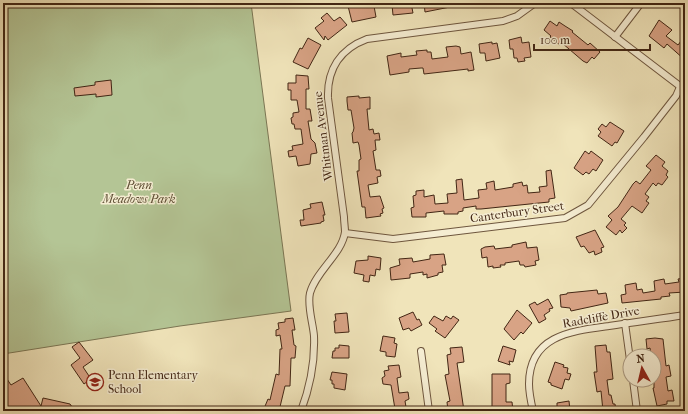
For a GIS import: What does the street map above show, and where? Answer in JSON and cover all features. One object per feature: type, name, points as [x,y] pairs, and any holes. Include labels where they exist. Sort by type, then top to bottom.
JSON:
[{"type":"street","name":"Whitman Avenue","points":[[301,411],[311,379],[313,360],[314,335],[310,295],[314,283],[336,252],[345,233],[327,84],[334,64],[346,49],[366,39],[504,21],[517,16],[535,3]]},
{"type":"street","points":[[571,3],[683,88]]},
{"type":"street","points":[[615,37],[642,3]]},
{"type":"street","name":"Canterbury Street","points":[[345,233],[393,239],[565,218],[588,205],[683,88]]},
{"type":"street","name":"Radcliffe Drive","points":[[532,411],[530,376],[537,356],[543,347],[559,335],[569,331],[685,315]]},
{"type":"street","points":[[625,323],[628,348]]},
{"type":"street","points":[[421,351],[429,411]]},
{"type":"street","points":[[634,388],[637,411]]},
{"type":"green space","name":"Penn Meadows Park","points":[[3,3],[251,3],[291,311],[180,326],[3,354]]},
{"type":"building","points":[[354,3],[368,3],[369,7],[374,6],[376,17],[352,22],[348,6]]},
{"type":"building","points":[[396,3],[411,3],[413,13],[393,15],[392,5],[396,5]]},
{"type":"building","points":[[424,3],[450,3],[450,7],[425,12]]},
{"type":"building","points":[[327,13],[334,21],[340,17],[347,25],[328,40],[325,36],[324,40],[315,28],[324,21],[321,18]]},
{"type":"building","points":[[659,20],[672,30],[666,36],[678,45],[685,36],[685,60],[667,44],[664,48],[649,36]]},
{"type":"building","points":[[550,21],[557,26],[559,22],[573,31],[572,32],[588,45],[590,43],[600,52],[594,59],[592,57],[587,63],[583,61],[562,43],[560,45],[544,30]]},
{"type":"building","points":[[521,37],[522,43],[529,42],[531,57],[524,58],[525,61],[518,62],[517,58],[514,58],[513,49],[510,49],[509,40]]},
{"type":"building","points":[[308,38],[321,45],[308,69],[293,62],[300,48],[302,49]]},
{"type":"building","points":[[492,42],[492,44],[497,43],[500,58],[486,61],[485,53],[480,53],[479,44]]},
{"type":"building","points":[[446,47],[460,47],[461,54],[471,52],[474,70],[468,71],[468,69],[424,74],[423,68],[421,68],[409,69],[409,72],[390,75],[387,56],[401,53],[401,57],[417,55],[416,51],[427,50],[427,52],[431,52],[432,59],[448,57]]},
{"type":"building","points":[[296,75],[308,76],[309,89],[306,89],[306,109],[310,109],[312,121],[308,121],[311,139],[315,143],[317,153],[311,154],[310,164],[298,166],[296,156],[289,157],[288,151],[293,150],[292,146],[303,144],[301,129],[295,129],[291,118],[293,117],[293,113],[299,112],[297,100],[291,100],[291,90],[288,90],[288,83],[296,83]]},
{"type":"building","points":[[111,80],[112,95],[96,97],[96,94],[75,96],[74,88],[95,85],[95,82]]},
{"type":"building","points":[[359,96],[359,98],[370,97],[370,109],[367,109],[369,130],[373,129],[374,134],[379,133],[380,140],[375,140],[376,150],[373,151],[376,170],[380,170],[381,176],[377,177],[378,183],[368,185],[370,197],[380,196],[384,208],[382,209],[383,213],[380,214],[381,216],[366,218],[365,207],[362,207],[357,171],[359,171],[359,160],[361,159],[359,145],[358,142],[353,143],[352,133],[354,128],[351,110],[348,110],[347,101],[347,97]]},
{"type":"building","points":[[610,122],[624,131],[617,143],[615,142],[612,146],[598,136],[601,132],[598,129],[602,124],[606,127]]},
{"type":"building","points":[[585,151],[589,154],[591,151],[603,160],[596,171],[593,169],[589,174],[586,172],[583,175],[574,168]]},
{"type":"building","points":[[656,155],[665,162],[662,166],[668,171],[666,175],[668,177],[662,185],[658,183],[656,186],[653,183],[645,194],[649,197],[646,201],[649,203],[642,213],[632,206],[621,219],[626,223],[624,225],[627,228],[622,233],[620,230],[616,235],[606,227],[612,220],[608,216],[618,207],[636,181],[640,184],[651,170],[646,166]]},
{"type":"building","points":[[551,170],[555,198],[549,199],[549,202],[481,209],[476,209],[476,206],[463,208],[463,211],[458,212],[458,214],[444,214],[444,211],[426,213],[426,217],[412,217],[411,208],[414,207],[413,196],[416,195],[416,191],[424,190],[424,197],[434,195],[435,204],[448,203],[447,194],[457,193],[456,180],[462,179],[464,200],[479,198],[478,190],[487,189],[486,183],[494,181],[495,190],[513,187],[513,184],[522,182],[523,186],[527,185],[528,193],[540,192],[539,187],[547,186],[546,171]]},
{"type":"building","points":[[322,202],[325,215],[323,215],[324,221],[321,223],[301,226],[300,220],[304,220],[303,210],[311,208],[310,204]]},
{"type":"building","points":[[595,230],[604,247],[601,248],[602,252],[595,255],[594,251],[589,253],[584,246],[581,247],[576,237]]},
{"type":"building","points":[[526,242],[527,248],[537,247],[539,260],[535,261],[536,265],[525,267],[524,265],[520,265],[519,261],[505,263],[505,265],[500,265],[501,267],[493,268],[493,266],[488,267],[487,257],[482,258],[481,249],[485,247],[494,246],[495,249],[512,247],[512,245]]},
{"type":"building","points":[[444,254],[446,265],[442,265],[443,272],[438,273],[438,275],[427,278],[427,274],[423,275],[423,272],[410,274],[410,278],[391,280],[390,268],[400,265],[399,259],[412,258],[413,262],[430,259],[430,255]]},
{"type":"building","points":[[368,256],[381,258],[380,270],[376,269],[375,276],[370,275],[369,282],[363,281],[364,275],[354,273],[356,261],[368,260]]},
{"type":"building","points":[[685,278],[685,292],[669,293],[670,296],[661,297],[661,299],[622,303],[621,295],[626,294],[625,285],[636,283],[637,290],[642,289],[643,293],[655,291],[654,281],[664,279],[665,284],[679,282],[678,279]]},
{"type":"building","points":[[597,290],[598,294],[606,293],[608,303],[571,311],[570,308],[561,307],[560,295]]},
{"type":"building","points":[[548,299],[553,308],[549,309],[550,311],[544,315],[546,319],[539,323],[529,305],[535,302],[537,305]]},
{"type":"building","points":[[517,310],[532,323],[523,334],[521,332],[514,340],[504,329]]},
{"type":"building","points":[[413,312],[417,320],[419,319],[422,325],[411,331],[409,328],[403,330],[399,318]]},
{"type":"building","points":[[347,313],[349,332],[335,333],[335,314]]},
{"type":"building","points":[[434,316],[443,321],[446,316],[451,319],[453,316],[459,320],[445,338],[435,331],[437,329],[429,323]]},
{"type":"building","points":[[293,318],[295,330],[292,330],[294,345],[296,346],[295,358],[291,358],[290,386],[285,386],[279,411],[263,411],[268,399],[270,400],[276,374],[279,375],[280,349],[282,349],[280,335],[276,336],[276,330],[279,329],[278,323],[285,322],[285,319]]},
{"type":"building","points":[[383,336],[395,338],[394,343],[397,344],[395,357],[386,356],[386,352],[380,351]]},
{"type":"building","points":[[646,339],[663,339],[666,366],[669,365],[671,376],[666,377],[668,391],[672,390],[674,401],[667,401],[667,404],[657,406],[653,388],[662,388],[662,348],[647,348]]},
{"type":"building","points":[[79,342],[93,360],[83,367],[91,379],[84,384],[71,365],[80,358],[72,347]]},
{"type":"building","points":[[339,345],[349,346],[349,358],[332,358],[333,351],[335,351],[335,348],[339,348]]},
{"type":"building","points":[[606,345],[607,352],[610,352],[613,379],[607,380],[609,395],[611,395],[613,404],[615,404],[616,411],[603,411],[601,391],[597,392],[594,372],[597,372],[595,346]]},
{"type":"building","points":[[503,346],[516,350],[513,362],[509,361],[510,365],[498,361]]},
{"type":"building","points":[[462,347],[464,362],[457,363],[464,411],[448,411],[447,402],[450,401],[445,375],[449,374],[447,355],[451,354],[450,348]]},
{"type":"building","points":[[555,362],[568,368],[567,373],[571,374],[569,380],[565,379],[562,389],[551,385],[551,383],[548,382]]},
{"type":"building","points":[[399,365],[401,377],[397,378],[399,393],[408,392],[409,399],[405,401],[406,407],[395,409],[391,385],[383,384],[382,378],[385,376],[384,371],[389,370],[388,366]]},
{"type":"building","points":[[332,372],[347,374],[345,390],[334,388],[332,380],[330,380]]},
{"type":"building","points":[[3,373],[11,385],[23,378],[41,406],[43,398],[70,404],[75,411],[3,411]]},
{"type":"building","points":[[492,374],[510,374],[510,383],[506,384],[506,402],[512,402],[513,411],[492,411]]},
{"type":"building","points":[[569,401],[570,411],[557,411],[557,403]]},
{"type":"place","name":"Penn Elementary School","points":[[95,382]]}]
